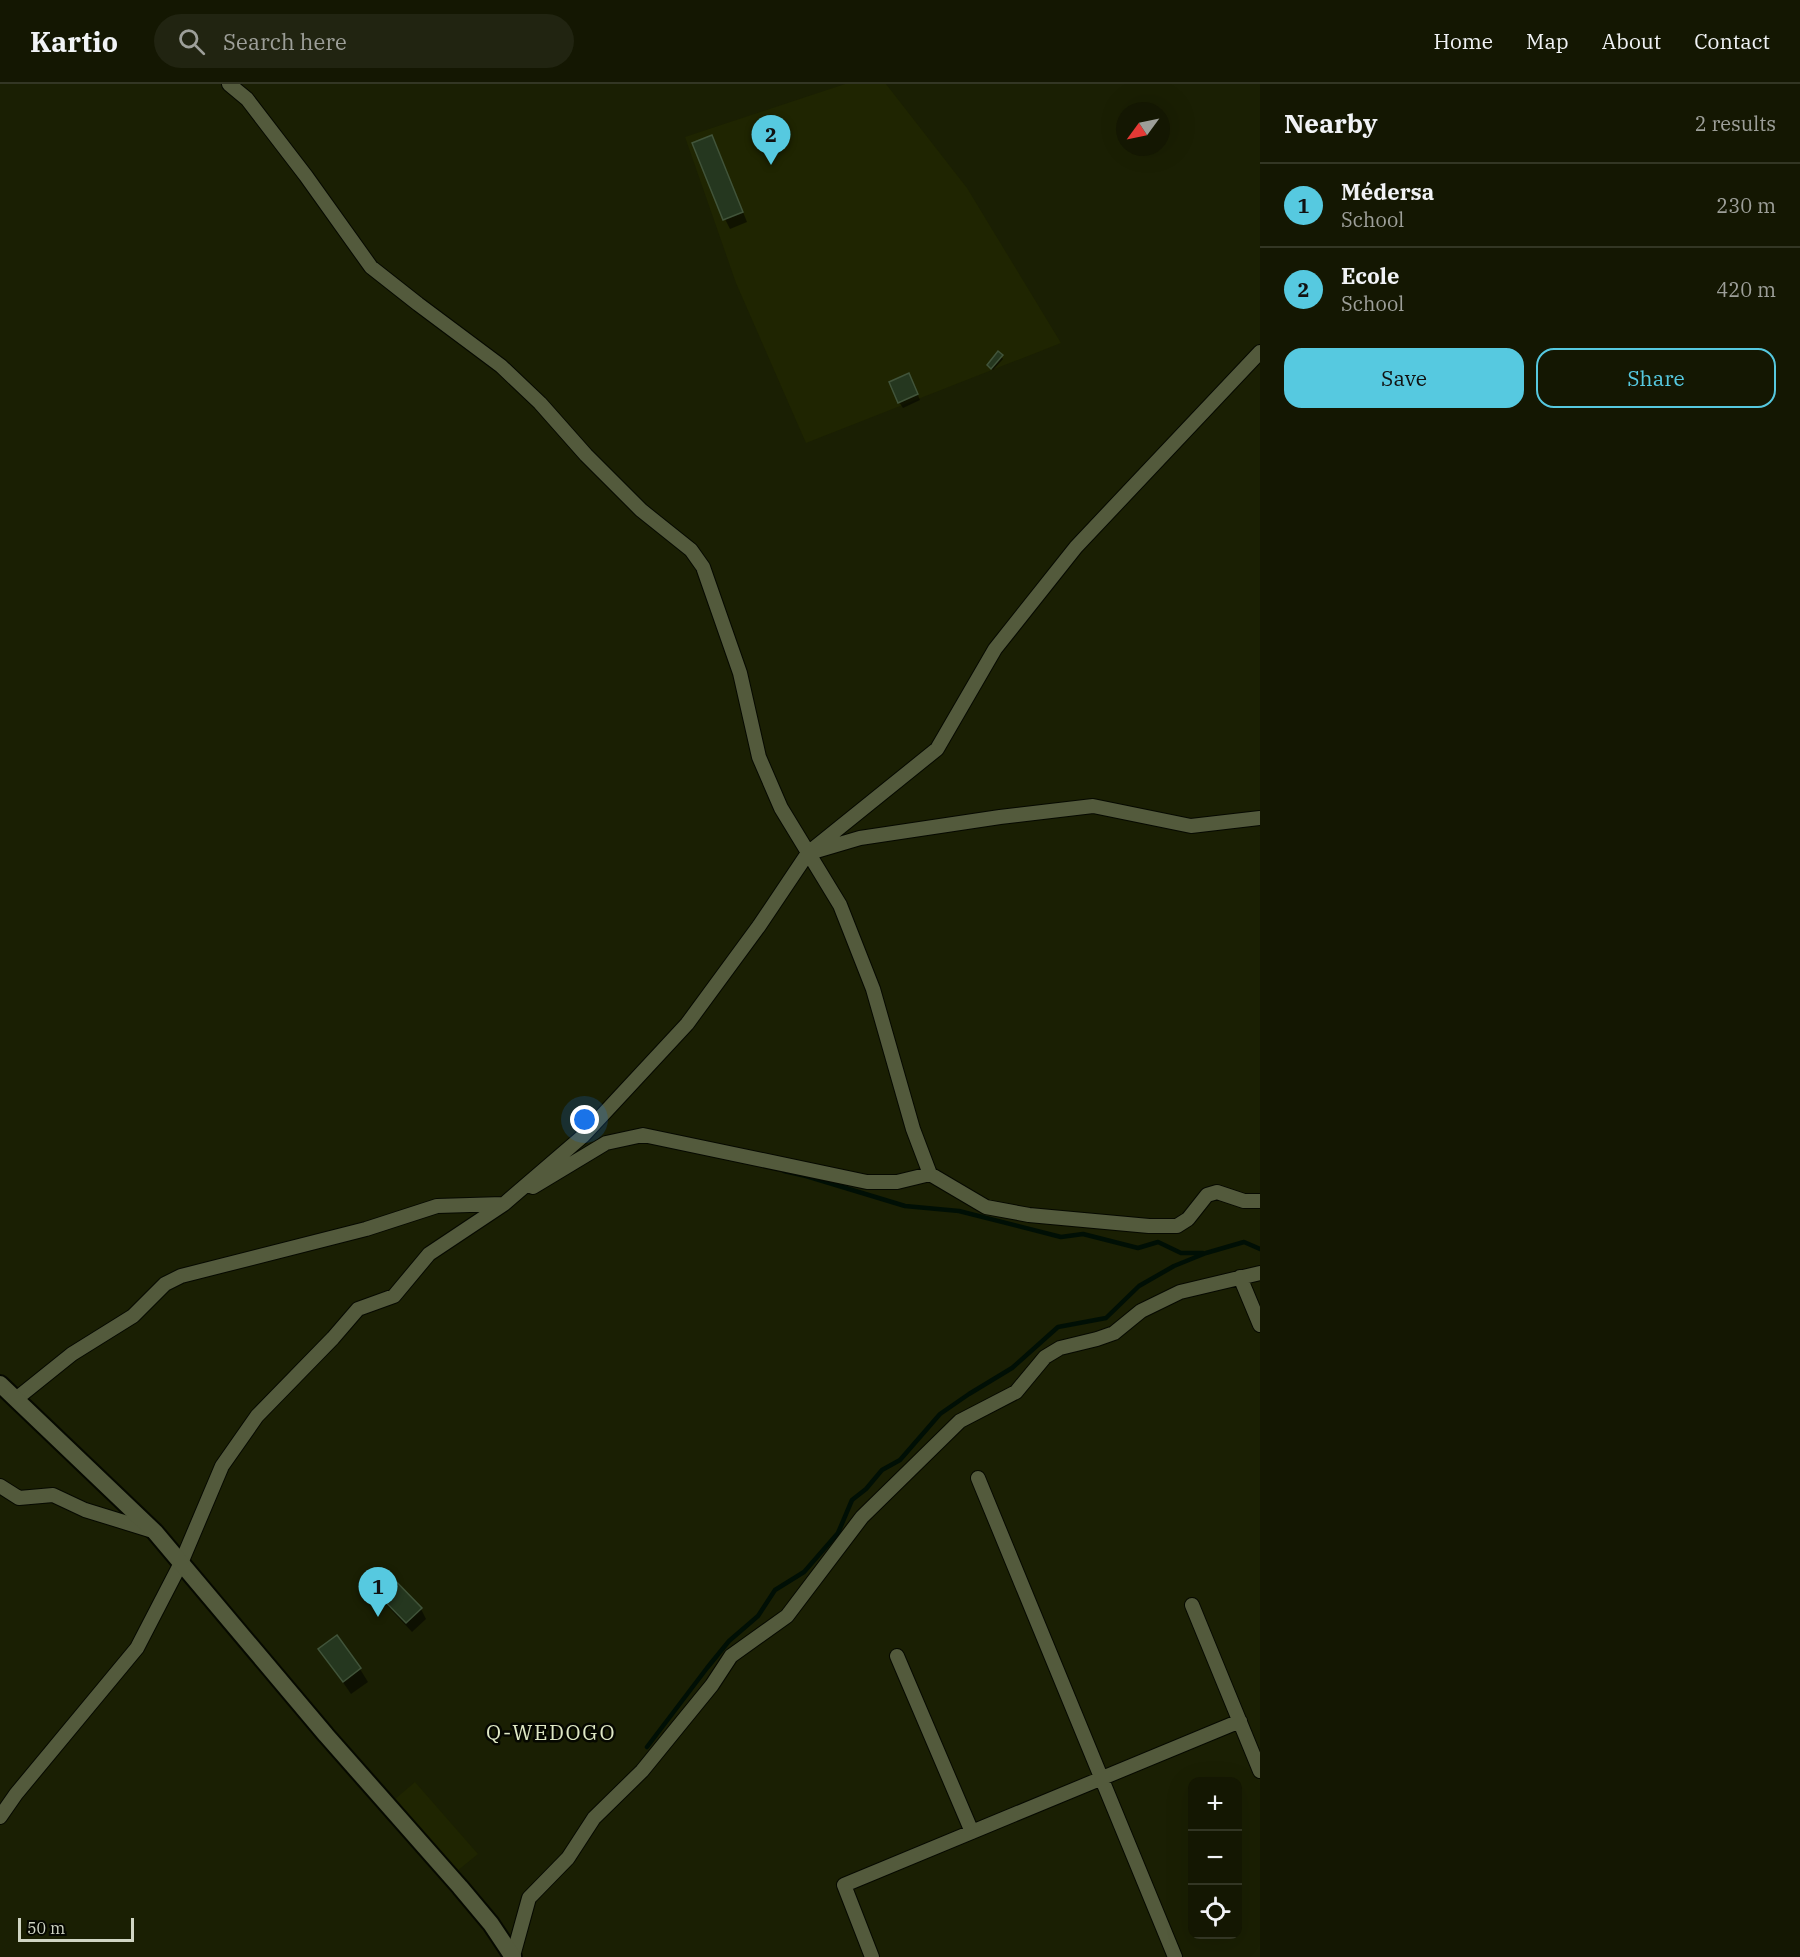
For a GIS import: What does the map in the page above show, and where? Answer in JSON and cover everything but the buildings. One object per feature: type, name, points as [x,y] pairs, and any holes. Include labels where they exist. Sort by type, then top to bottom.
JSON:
[{"type":"street","points":[[229,84],[248,99],[371,267],[501,366],[540,403],[586,455],[641,510],[691,550],[703,567],[740,673],[759,757],[781,808],[840,905],[873,989],[913,1129],[930,1174],[986,1207],[1029,1215],[1149,1226],[1177,1226],[1188,1219],[1207,1196],[1217,1192],[1244,1202],[1260,1202]]},
{"type":"street","points":[[16,1399],[72,1354],[133,1316],[165,1284],[181,1276],[366,1229],[437,1206],[504,1203],[583,1136],[687,1024],[759,926],[808,853],[937,749],[995,649],[1076,547],[1260,352]]},
{"type":"street","points":[[808,853],[860,838],[1093,806],[1191,826],[1260,818]]},
{"type":"street","points":[[0,1817],[16,1794],[137,1648],[181,1563],[222,1466],[257,1416],[358,1309],[394,1296],[429,1254],[504,1203],[606,1143],[642,1135],[867,1182],[897,1182],[930,1174]]},
{"type":"street","points":[[513,1957],[530,1898],[568,1858],[594,1818],[642,1771],[712,1685],[731,1656],[787,1616],[862,1517],[960,1421],[1016,1392],[1045,1357],[1060,1348],[1097,1340],[1114,1333],[1141,1311],[1180,1292],[1260,1273]]},
{"type":"street","points":[[1240,1277],[1260,1325]]},
{"type":"street","points":[[0,1384],[154,1532],[326,1736],[460,1887],[491,1924],[513,1957]]},
{"type":"street","points":[[978,1478],[1175,1957]]},
{"type":"street","points":[[0,1486],[19,1498],[53,1495],[85,1510],[154,1532]]},
{"type":"street","points":[[1192,1605],[1260,1771]]},
{"type":"street","points":[[897,1656],[972,1832]]},
{"type":"street","points":[[872,1957],[844,1885],[1240,1721]]},
{"type":"shaded area","points":[[845,84],[886,84],[967,188],[1061,343],[806,443],[736,283],[685,137]]},
{"type":"shaded area","points":[[415,1782],[478,1854],[451,1876],[388,1805]]},
{"type":"waterway","points":[[784,1171],[905,1206],[959,1211],[1061,1237],[1083,1234],[1138,1248],[1158,1242],[1181,1253],[1203,1253]]},
{"type":"waterway","points":[[647,1747],[729,1641],[758,1616],[775,1590],[804,1572],[838,1533],[852,1500],[866,1489],[882,1470],[900,1460],[940,1414],[1012,1368],[1058,1327],[1106,1318],[1139,1286],[1174,1266],[1206,1253],[1244,1242],[1260,1249]]},
{"type":"place","name":"Ecole","points":[[771,165]]},
{"type":"place","name":"Médersa","points":[[378,1617]]},
{"type":"district","name":"Q-WEDOGO","points":[[551,1733]]}]
